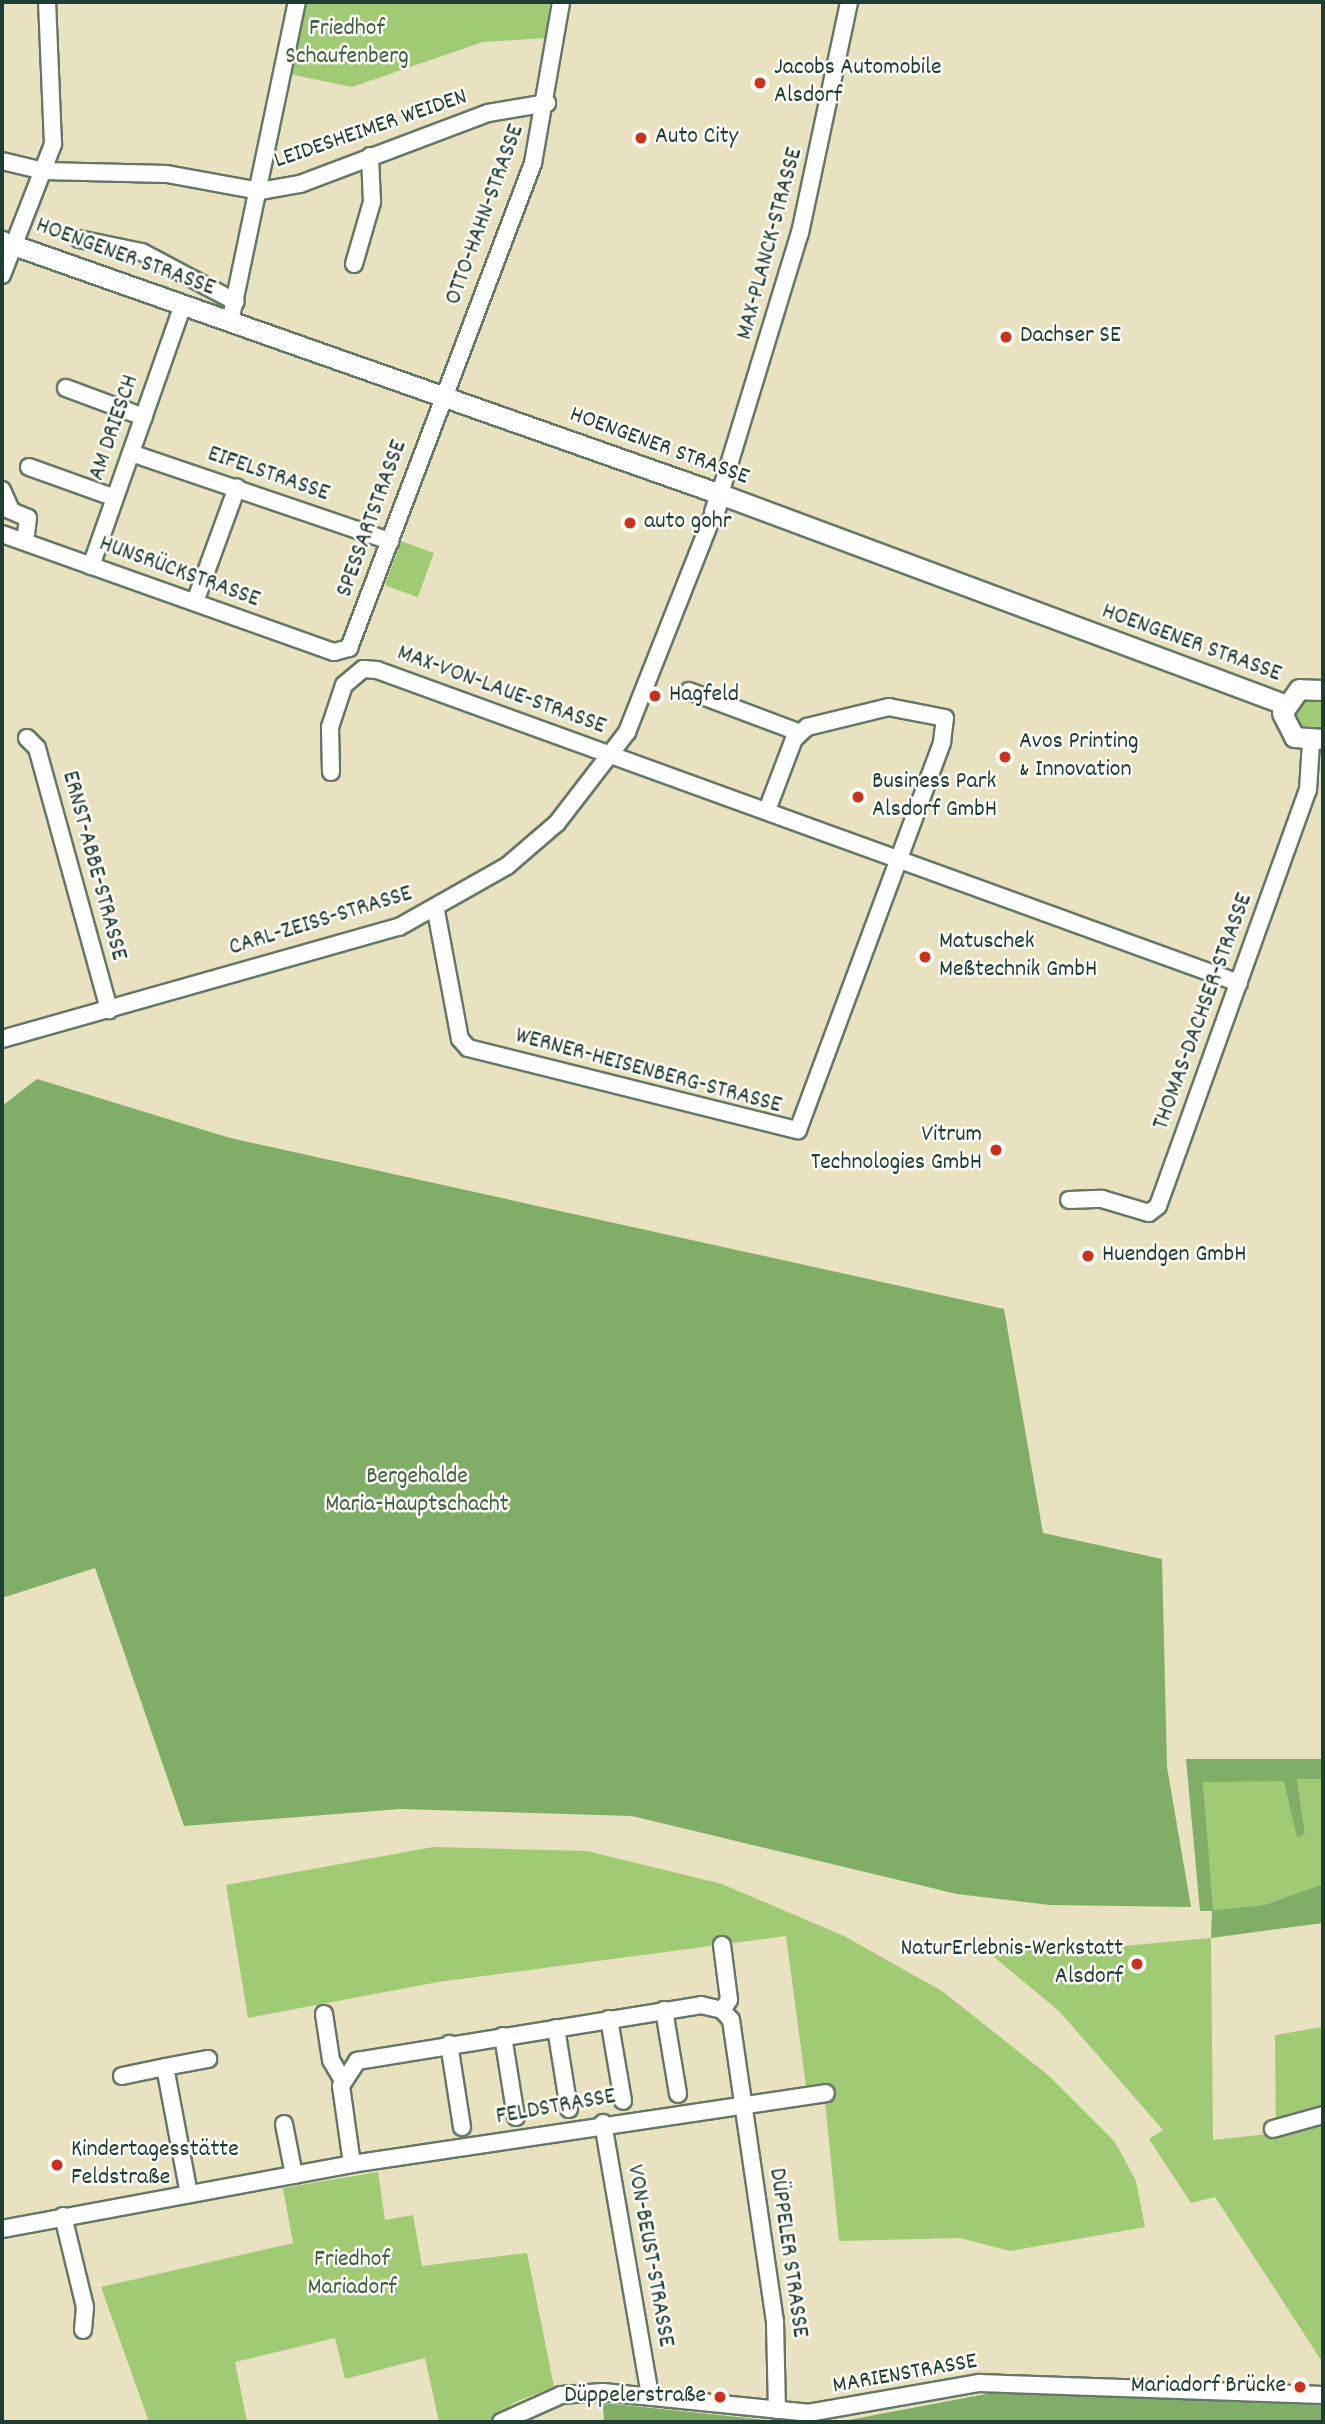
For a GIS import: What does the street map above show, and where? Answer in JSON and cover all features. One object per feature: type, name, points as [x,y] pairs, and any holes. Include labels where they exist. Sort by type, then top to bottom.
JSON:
[{"type":"main road","name":"HOENGENER STRASSE","points":[[8,243],[443,397],[717,503],[1284,704]]},
{"type":"main road","points":[[1317,741],[1287,730],[1284,704],[1298,689],[1322,685]]},
{"type":"street","points":[[2,275],[8,243],[44,171],[53,144],[47,2]]},
{"type":"street","points":[[230,322],[260,191],[297,2]]},
{"type":"street","name":"OTTO-HAHN-STRASSE","points":[[443,397],[533,163],[547,103],[561,2]]},
{"type":"street","name":"MAX-PLANCK-STRASSE","points":[[717,503],[800,233],[849,2]]},
{"type":"street","name":"LEIDESHEIMER WEIDEN","points":[[2,161],[44,171],[167,174],[260,191],[300,184],[488,113],[547,103]]},
{"type":"street","points":[[354,264],[372,202],[370,156]]},
{"type":"street","name":"HOENGENER STRASSE","points":[[79,239],[142,252],[236,302]]},
{"type":"street","name":"AM DRIESCH","points":[[91,566],[183,304]]},
{"type":"street","points":[[66,388],[144,417]]},
{"type":"street","name":"SPESSARTSTRASSE","points":[[342,653],[390,541],[443,397]]},
{"type":"street","name":"EIFELSTRASSE","points":[[131,453],[390,541]]},
{"type":"street","points":[[29,467],[115,498]]},
{"type":"street","points":[[195,602],[237,487]]},
{"type":"street","points":[[2,490],[7,508],[28,518],[25,542]]},
{"type":"street","name":"CARL-ZEISS-STRASSE","points":[[2,1039],[109,1010],[436,911],[533,846],[612,755],[647,692],[717,503]]},
{"type":"street","name":"HUNSRÜCKSTRASSE","points":[[2,534],[342,653]]},
{"type":"street","name":"MAX-VON-LAUE-STRASSE","points":[[331,772],[330,727],[345,685],[363,669],[612,755]]},
{"type":"street","points":[[689,691],[798,732],[889,707],[945,718],[899,859]]},
{"type":"street","points":[[767,810],[798,732]]},
{"type":"street","name":"ERNST-ABBE-STRASSE","points":[[27,738],[37,748],[109,1010]]},
{"type":"street","name":"THOMAS-DACHSER-STRASSE","points":[[1069,1200],[1102,1199],[1155,1211],[1308,790],[1317,741]]},
{"type":"street","points":[[612,755],[1239,983]]},
{"type":"street","name":"WERNER-HEISENBERG-STRASSE","points":[[436,911],[460,1039],[468,1048],[786,1131],[798,1130],[808,1113],[899,859]]},
{"type":"street","points":[[342,2079],[369,2057],[701,2005],[722,2010],[729,1990],[722,1945]]},
{"type":"street","points":[[664,2010],[678,2094]]},
{"type":"street","name":"DÜPPELER STRASSE","points":[[722,2010],[731,2020],[775,2322],[777,2410]]},
{"type":"street","points":[[324,2014],[331,2060],[342,2079],[352,2164]]},
{"type":"street","points":[[609,2019],[623,2101]]},
{"type":"street","points":[[556,2028],[569,2109]]},
{"type":"street","points":[[503,2036],[516,2117]]},
{"type":"street","points":[[449,2044],[462,2127]]},
{"type":"street","points":[[122,2076],[208,2059]]},
{"type":"street","points":[[165,2067],[189,2194]]},
{"type":"street","name":"FELDSTRASSE","points":[[2,2229],[352,2164],[743,2102],[826,2093]]},
{"type":"street","points":[[1273,2129],[1323,2115]]},
{"type":"street","name":"VON-BEUST-STRASSE","points":[[603,2123],[650,2396]]},
{"type":"street","points":[[284,2124],[294,2175]]},
{"type":"street","points":[[63,2216],[85,2307],[83,2330]]},
{"type":"street","name":"MARIENSTRASSE","points":[[501,2422],[561,2395],[650,2396],[777,2410],[849,2409],[979,2383],[1323,2396]]},
{"type":"green space","name":"Friedhof Schaufenberg","points":[[302,2],[550,2],[545,38],[483,42],[352,87],[289,74]]},
{"type":"green space","points":[[401,541],[434,553],[418,597],[385,585]]},
{"type":"green space","points":[[1309,696],[1321,702],[1327,714],[1321,726],[1309,732],[1297,726],[1291,714],[1297,702]]},
{"type":"green space","name":"Bergehalde Maria-Hauptschacht","points":[[37,1079],[230,1138],[1004,1309],[1043,1533],[1162,1559],[1167,1767],[1191,1907],[1050,1905],[957,1894],[632,1816],[400,1809],[184,1826],[95,1568],[2,1598],[2,1106]]},
{"type":"green space","points":[[1186,1759],[1323,1759],[1323,1779],[1297,1779],[1305,1834],[1297,1838],[1284,1781],[1203,1782],[1213,1910],[1264,1905],[1323,1884],[1323,1923],[1211,1938],[1212,1911],[1200,1911]]},
{"type":"green space","points":[[1297,1779],[1323,1779],[1323,1884],[1264,1905],[1212,1910],[1203,1781],[1285,1781],[1297,1838],[1305,1834]]},
{"type":"green space","points":[[433,1847],[587,1851],[722,1884],[844,1936],[942,1991],[1048,2075],[1115,2142],[1136,2181],[1145,2227],[1010,2251],[960,2238],[839,2241],[824,2091],[807,2093],[786,1936],[438,1982],[248,2018],[226,1885]]},
{"type":"green space","points":[[1211,1938],[1213,2140],[1276,2133],[1275,2035],[1323,2027],[1323,2363],[1215,2197],[1191,2203],[1149,2139],[1163,2130],[1059,2011],[982,1947],[1068,1951]]},
{"type":"green space","name":"Friedhof Mariadorf","points":[[378,2172],[385,2220],[413,2215],[422,2266],[527,2253],[554,2387],[513,2403],[488,2422],[439,2422],[425,2358],[345,2379],[335,2338],[235,2362],[247,2422],[149,2422],[101,2287],[293,2243],[283,2188]]},
{"type":"green space","points":[[991,2393],[1316,2403],[1323,2404],[1323,2422],[838,2422]]},
{"type":"green space","points":[[604,2403],[786,2422],[604,2422]]},
{"type":"place","name":"Jacobs Automobile Alsdorf","points":[[760,83]]},
{"type":"place","name":"Auto City","points":[[641,138]]},
{"type":"place","name":"Dachser SE","points":[[1006,337]]},
{"type":"place","name":"auto gohr","points":[[630,523]]},
{"type":"place","name":"Hagfeld","points":[[655,696]]},
{"type":"place","name":"Avos Printing & Innovation","points":[[1005,757]]},
{"type":"place","name":"Business Park Alsdorf GmbH","points":[[858,797]]},
{"type":"place","name":"Matuschek Meßtechnik GmbH","points":[[925,957]]},
{"type":"place","name":"Vitrum Technologies GmbH","points":[[996,1150]]},
{"type":"place","name":"Huendgen GmbH","points":[[1088,1256]]},
{"type":"place","name":"NaturErlebnis-Werkstatt Alsdorf","points":[[1137,1964]]},
{"type":"place","name":"Kindertagesstätte Feldstraße","points":[[57,2165]]},
{"type":"place","name":"Mariadorf Brücke","points":[[1300,2387]]},
{"type":"place","name":"Düppelerstraße","points":[[720,2397]]}]
